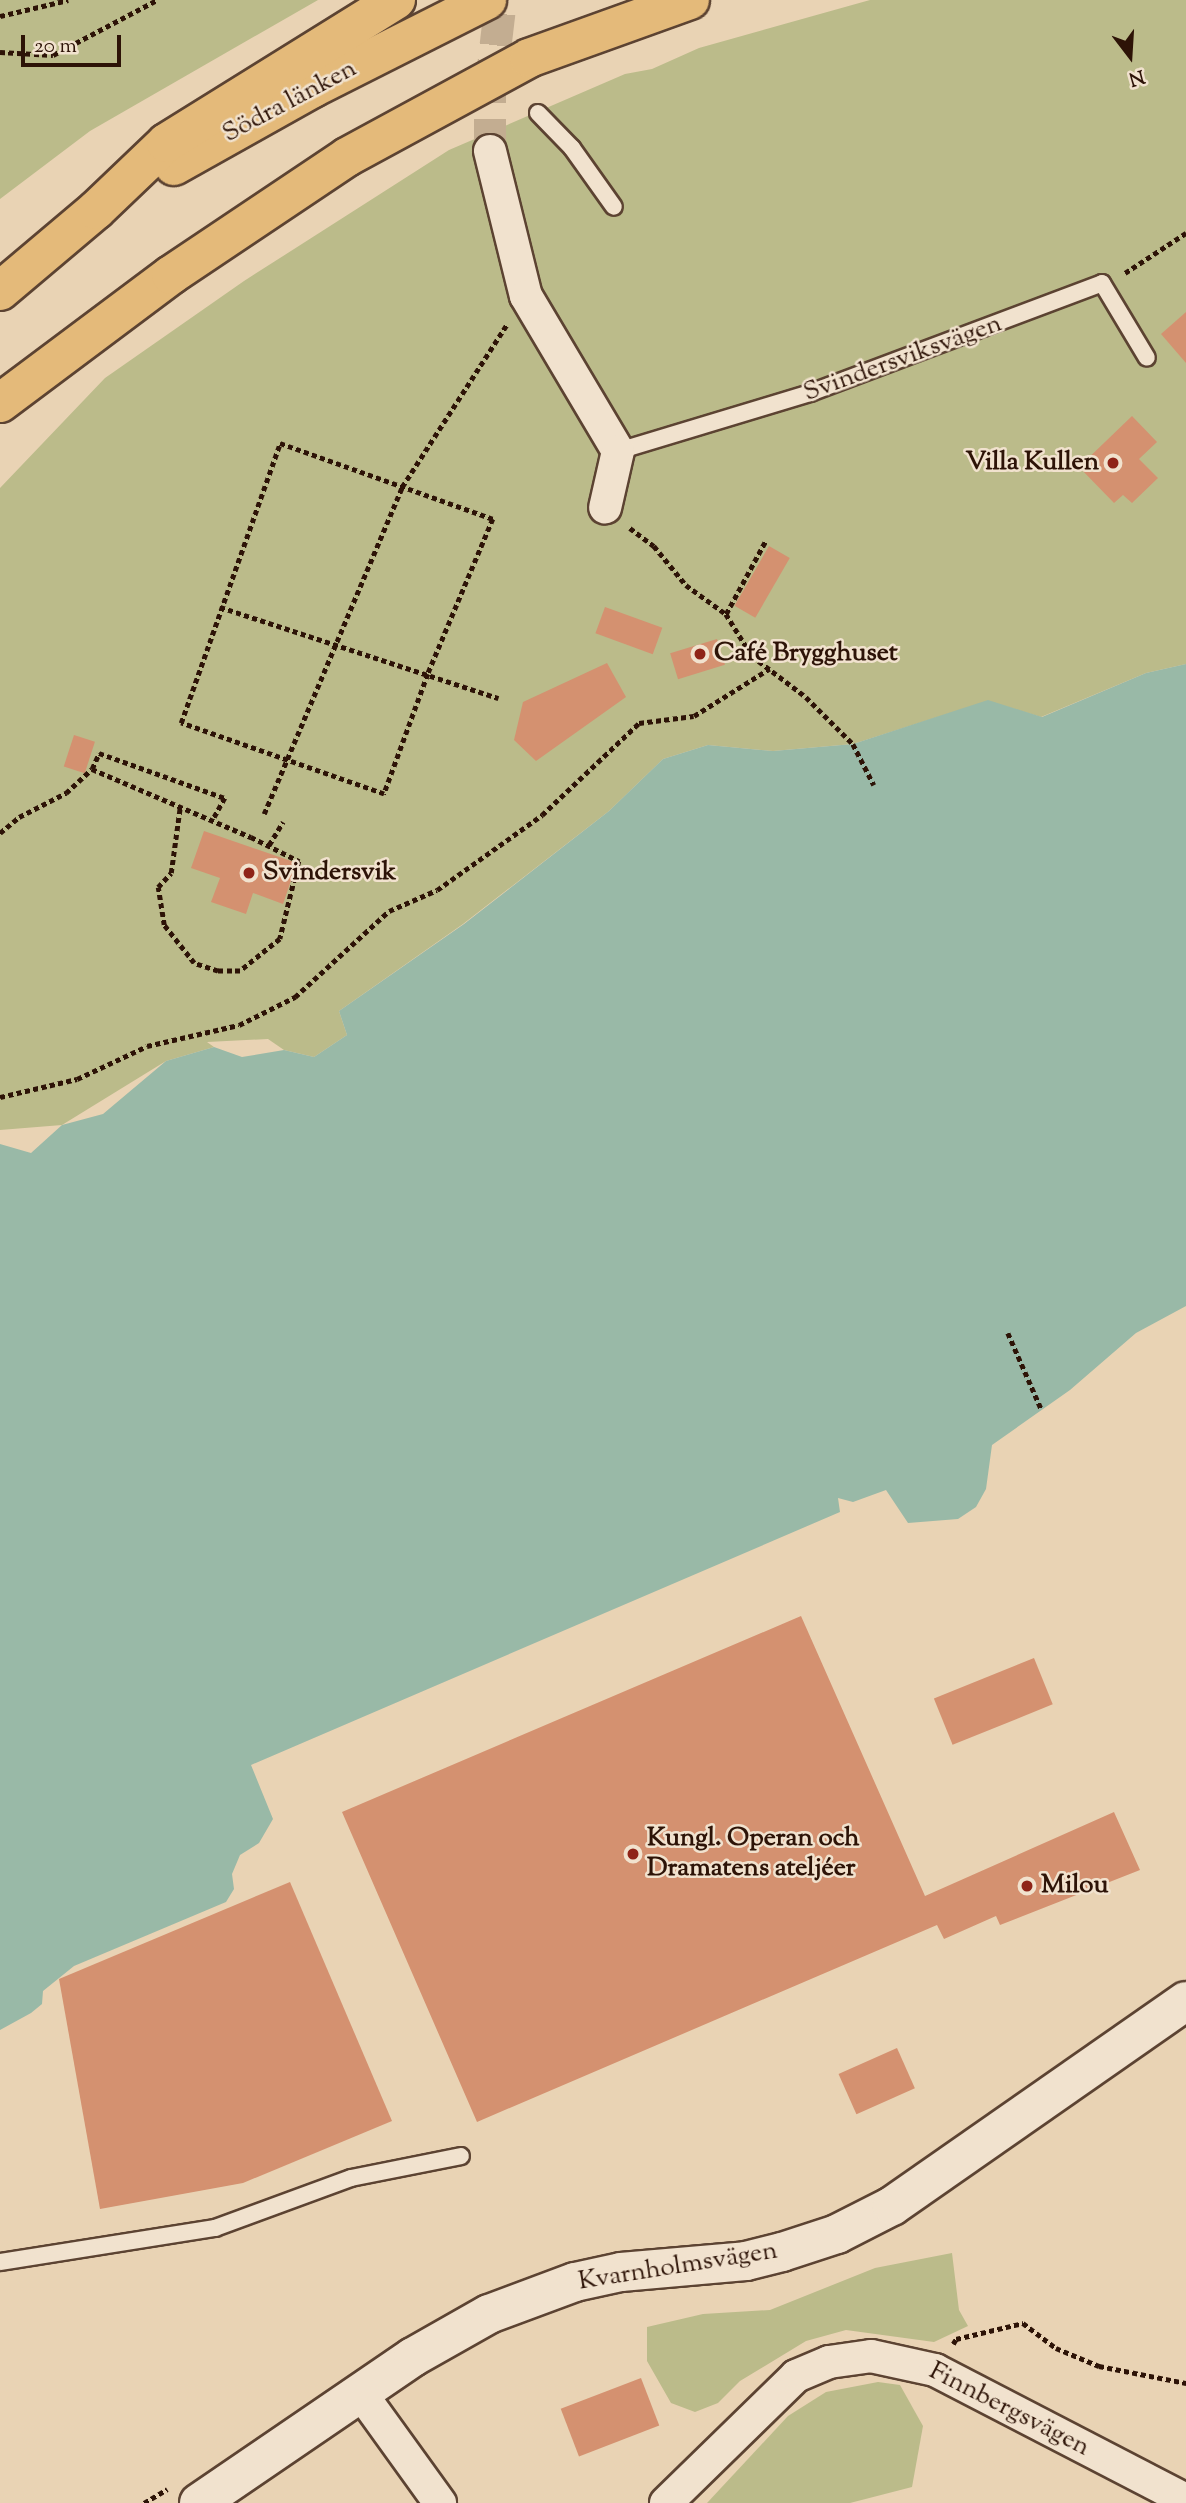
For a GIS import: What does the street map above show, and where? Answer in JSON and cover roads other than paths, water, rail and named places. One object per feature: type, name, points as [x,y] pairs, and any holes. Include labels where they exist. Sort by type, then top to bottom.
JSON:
[{"type":"highway","points":[[0,291],[96,210],[166,143],[396,0]]},
{"type":"highway","name":"Södra länken","points":[[96,210],[313,88],[487,0]]},
{"type":"highway","points":[[0,403],[171,275],[347,157],[529,58],[690,0]]},
{"type":"street","points":[[490,151],[526,296],[618,451],[604,509]]},
{"type":"street","name":"Kvarnholmsvägen","points":[[199,2503],[360,2392],[489,2314],[575,2282],[621,2272],[746,2261],[837,2234],[892,2206],[1186,2001]]},
{"type":"street","name":"Finnbergsvägen","points":[[666,2503],[796,2376],[829,2362],[871,2356],[934,2370],[1186,2500]]},
{"type":"street","points":[[360,2392],[440,2503]]},
{"type":"lane","points":[[538,113],[572,148],[614,207]]},
{"type":"lane","name":"Svindersviksvägen","points":[[618,451],[810,393],[1102,283],[1147,358]]},
{"type":"lane","points":[[0,2262],[215,2228],[351,2178],[461,2156]]},
{"type":"tunnel","points":[[490,151],[490,93],[501,0]]},
{"type":"place","name":"Villa Kullen","points":[[1113,463]]},
{"type":"place","name":"Café Brygghuset","points":[[700,654]]},
{"type":"place","name":"Svindersvik","points":[[249,873]]},
{"type":"place","name":"Kungl. Operan och Dramatens ateljéer","points":[[633,1854]]},
{"type":"place","name":"Milou","points":[[1027,1886]]}]
